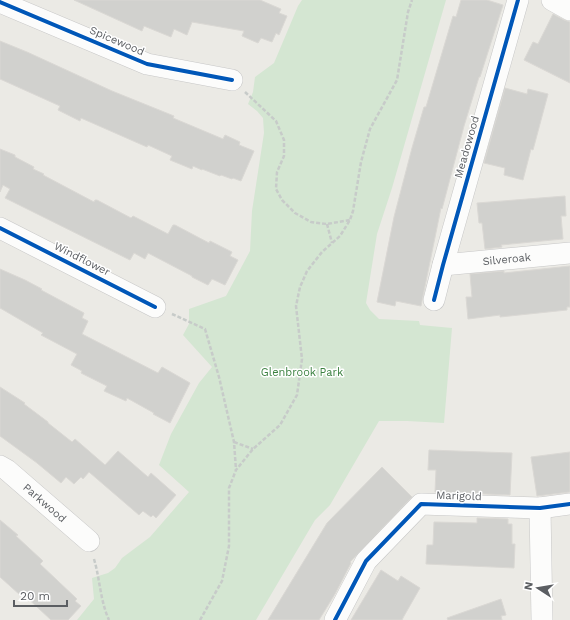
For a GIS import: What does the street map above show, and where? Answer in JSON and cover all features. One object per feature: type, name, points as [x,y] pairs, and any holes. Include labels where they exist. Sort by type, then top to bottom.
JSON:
[{"type":"street","name":"Meadowood","points":[[434,300],[518,0]]},
{"type":"street","points":[[552,0],[570,10]]},
{"type":"street","name":"Spicewood","points":[[0,2],[147,64],[232,80]]},
{"type":"street","name":"Windflower","points":[[0,228],[156,307]]},
{"type":"street","name":"Silveroak","points":[[443,265],[570,253]]},
{"type":"street","name":"Parkwood","points":[[0,466],[7,470],[89,541]]},
{"type":"street","name":"Marigold","points":[[335,620],[366,561],[421,504],[540,508],[570,504]]},
{"type":"street","points":[[540,508],[542,620]]},
{"type":"path","points":[[200,620],[222,581],[228,546],[229,488],[236,470],[253,449],[280,425],[297,395],[302,359],[296,306],[300,287],[307,271],[322,252],[340,236],[350,220],[353,211],[361,162],[370,129],[396,80],[408,12],[412,0]]},
{"type":"path","points":[[232,80],[276,122],[284,140],[284,156],[277,172],[276,189],[282,200],[295,213],[311,222],[327,224],[350,220]]},
{"type":"path","points":[[327,224],[332,243]]},
{"type":"path","points":[[156,307],[205,328],[219,377],[234,442],[236,470]]},
{"type":"path","points":[[234,442],[253,449]]},
{"type":"path","points":[[89,541],[98,571],[103,608],[109,620]]},
{"type":"green space","name":"Glenbrook Park","points":[[302,0],[446,0],[392,188],[377,234],[366,303],[370,310],[379,319],[419,321],[420,325],[452,328],[444,423],[379,421],[330,505],[315,520],[256,620],[77,620],[94,599],[92,578],[108,573],[115,568],[122,558],[150,537],[189,492],[159,465],[171,434],[199,383],[212,367],[183,335],[189,324],[189,309],[226,296],[250,251],[252,211],[264,133],[263,118],[248,104],[253,92],[255,77],[274,63],[298,6]]},
{"type":"building","points":[[74,0],[260,0],[281,9],[279,13],[287,16],[279,35],[276,33],[272,42],[261,38],[258,43],[242,36],[244,31],[192,22],[187,35],[174,29],[171,37],[144,26],[142,31]]},
{"type":"building","points":[[461,0],[487,0],[503,5],[464,126],[442,209],[441,208],[421,306],[396,301],[395,306],[377,302],[394,217],[412,148],[424,107],[426,107],[453,16],[456,17]]},
{"type":"building","points":[[553,14],[570,22],[570,83],[524,60],[533,42],[538,44]]},
{"type":"building","points":[[0,41],[112,91],[174,116],[173,118],[223,139],[225,135],[240,142],[239,145],[254,151],[241,181],[221,175],[220,176],[193,166],[192,169],[170,160],[172,156],[148,145],[147,147],[81,118],[80,121],[58,110],[60,106],[0,79]]},
{"type":"building","points":[[505,88],[527,94],[528,89],[548,94],[533,150],[531,149],[523,180],[504,175],[505,168],[484,163]]},
{"type":"building","points":[[0,149],[15,155],[15,157],[34,167],[33,169],[44,174],[43,175],[94,202],[97,200],[131,218],[133,216],[168,234],[173,225],[175,225],[209,243],[210,241],[232,252],[230,256],[238,260],[225,285],[212,279],[208,285],[148,253],[145,259],[134,253],[130,260],[5,198],[10,189],[3,185],[0,192]]},
{"type":"building","points":[[565,196],[566,216],[561,216],[563,239],[501,245],[502,247],[485,249],[482,223],[479,223],[477,203]]},
{"type":"building","points":[[570,266],[570,307],[567,307],[567,310],[468,319],[466,297],[472,297],[470,274],[504,271],[504,273]]},
{"type":"building","points":[[0,269],[25,280],[84,313],[82,318],[88,321],[82,334],[158,373],[162,367],[190,383],[170,423],[127,398],[126,401],[104,391],[107,386],[81,373],[82,371],[71,365],[77,354],[41,335],[43,333],[0,308]]},
{"type":"building","points":[[0,387],[25,403],[24,404],[72,442],[75,439],[105,465],[118,451],[148,477],[151,473],[176,495],[156,518],[153,515],[151,517],[143,511],[139,515],[89,472],[83,479],[81,477],[74,484],[66,477],[61,483],[0,436]]},
{"type":"building","points":[[429,450],[512,453],[510,495],[435,492],[436,470],[428,470]]},
{"type":"building","points":[[570,452],[570,492],[537,496],[531,457]]},
{"type":"building","points":[[382,467],[412,497],[350,562],[351,563],[335,594],[319,620],[268,620],[327,523]]},
{"type":"building","points":[[477,518],[508,519],[508,524],[512,524],[512,544],[515,544],[514,568],[426,564],[427,545],[433,545],[434,522],[477,523]]},
{"type":"building","points":[[0,520],[18,535],[16,536],[43,561],[40,564],[77,599],[75,601],[81,606],[68,620],[51,620],[22,593],[20,595],[0,577]]},
{"type":"building","points":[[381,570],[398,581],[401,576],[420,588],[402,620],[351,620]]},
{"type":"building","points":[[501,599],[506,615],[501,616],[502,620],[448,620],[447,618]]},
{"type":"cycle path","points":[[434,300],[518,0]]},
{"type":"cycle path","points":[[0,2],[147,64],[232,80]]},
{"type":"cycle path","points":[[0,228],[155,307]]},
{"type":"cycle path","points":[[335,620],[366,561],[421,504],[540,508],[570,504]]}]
